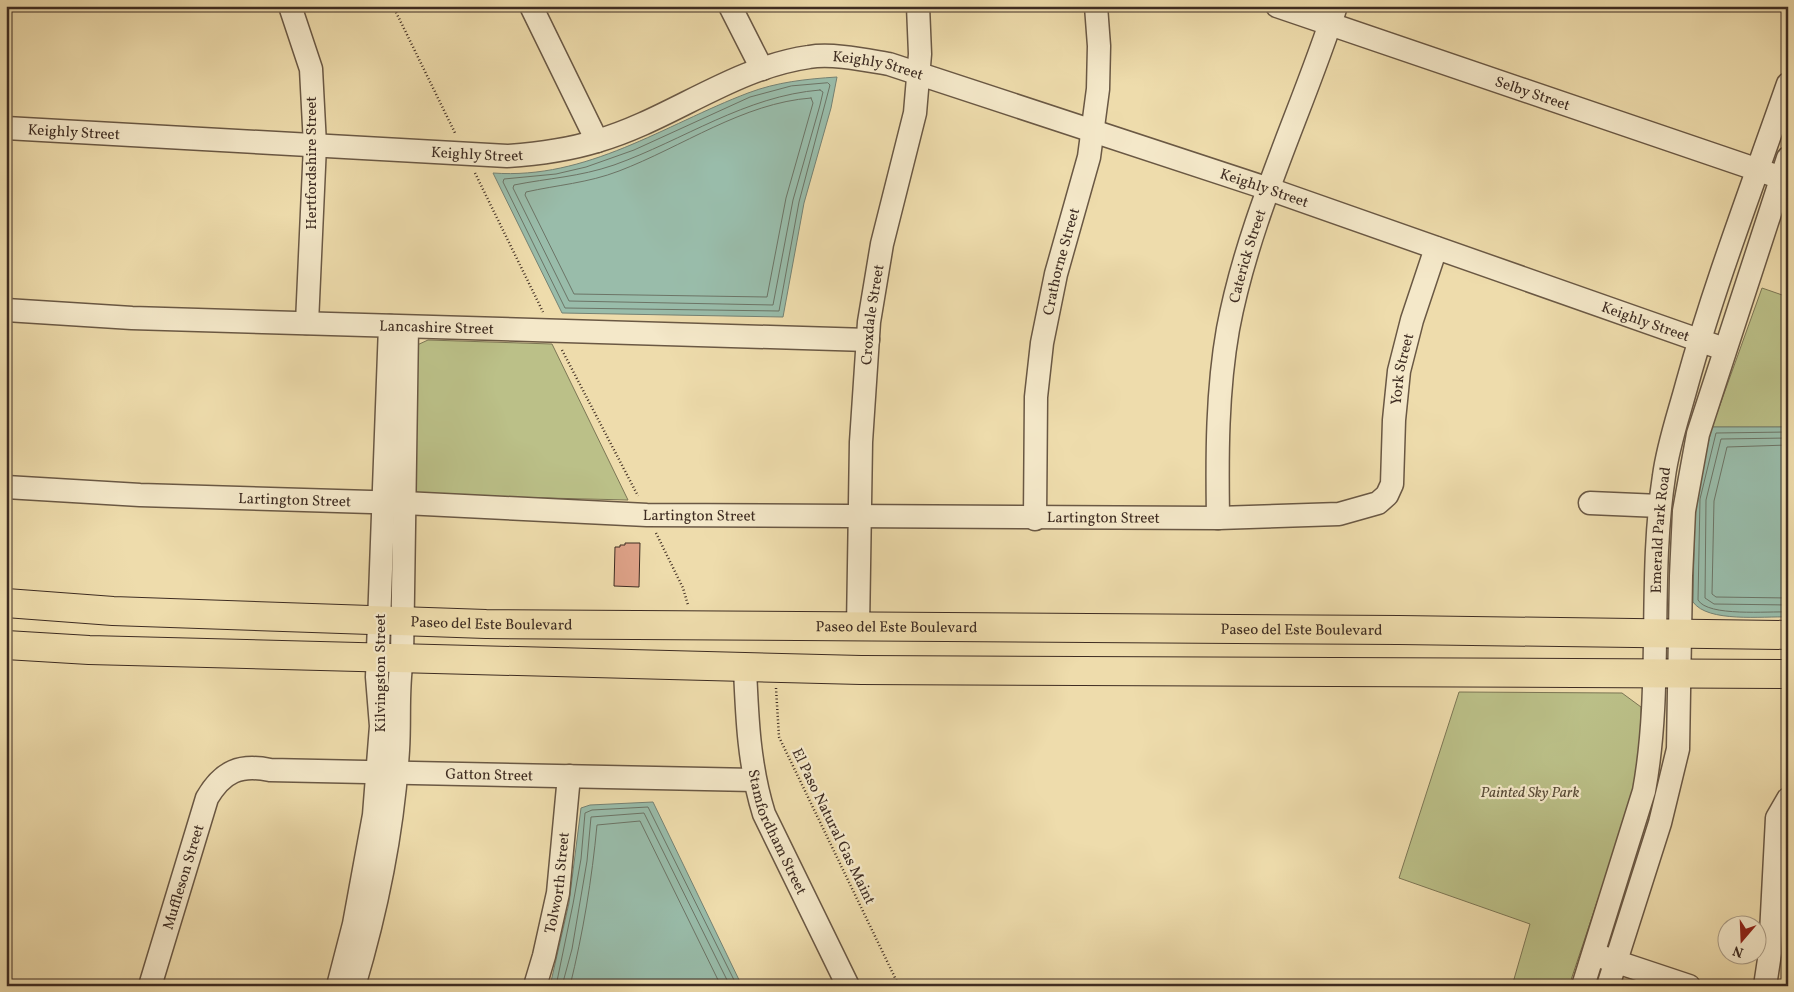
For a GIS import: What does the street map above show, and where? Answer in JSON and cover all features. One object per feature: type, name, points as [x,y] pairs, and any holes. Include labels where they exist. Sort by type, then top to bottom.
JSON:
[{"type":"main road","name":"Paseo del Este Boulevard","points":[[6,603],[112,611],[391,620],[858,628],[1389,630],[1788,635]]},
{"type":"main road","points":[[6,645],[89,650],[775,669],[1788,674]]},
{"type":"street","name":"Hertfordshire Street","points":[[290,6],[311,70],[315,146],[307,323]]},
{"type":"street","points":[[531,6],[598,141]]},
{"type":"street","points":[[730,6],[762,69]]},
{"type":"street","name":"Croxdale Street","points":[[858,628],[859,518],[868,340],[882,244],[910,138],[919,75],[921,27],[918,6]]},
{"type":"street","name":"Crathorne Street","points":[[1035,518],[1036,397],[1042,343],[1056,274],[1089,156],[1098,89],[1099,46],[1096,6]]},
{"type":"street","name":"Selby Street","points":[[1277,6],[1333,15],[1758,170],[1785,173]]},
{"type":"street","name":"Caterick Street","points":[[1218,518],[1219,422],[1228,330],[1238,286],[1269,189],[1333,15]]},
{"type":"street","name":"Keighly Street","points":[[6,128],[507,156],[548,153],[598,141],[742,76],[762,69],[811,56],[864,60],[888,64],[1269,189],[1724,349]]},
{"type":"street","name":"Emerald Park Road","points":[[1667,634],[1654,603],[1660,506],[1668,458],[1700,340],[1788,84]]},
{"type":"street","name":"Emerald Park Road","points":[[1583,986],[1644,791],[1652,739],[1666,674],[1667,634],[1687,486],[1698,434],[1724,349],[1785,173]]},
{"type":"street","name":"York Street","points":[[1387,495],[1392,484],[1394,468],[1394,420],[1399,371],[1412,320],[1436,248]]},
{"type":"street","name":"Lancashire Street","points":[[6,310],[132,318],[868,340]]},
{"type":"street","name":"Kilvingston Street","points":[[354,986],[370,932],[385,855],[387,772],[377,677],[390,658],[399,326]]},
{"type":"street","name":"Lartington Street","points":[[6,487],[140,495],[394,503],[648,515],[859,518],[1218,518],[1339,514],[1378,503],[1387,495]]},
{"type":"street","points":[[1590,504],[1660,506]]},
{"type":"street","name":"Stamfordham Street","points":[[745,668],[748,735],[754,780],[764,814],[848,986]]},
{"type":"street","points":[[1608,986],[1660,823],[1674,766],[1678,736],[1666,674]]},
{"type":"street","name":"Gatton Street","points":[[226,775],[240,769],[255,767],[270,770],[754,780]]},
{"type":"street","name":"Kilvingston Street","points":[[338,986],[362,887],[374,815],[387,772]]},
{"type":"street","name":"Muffleson Street","points":[[150,986],[207,798],[215,785],[226,775]]},
{"type":"street","name":"Tolworth Street","points":[[535,986],[544,956],[558,893],[569,776]]},
{"type":"street","points":[[1765,986],[1773,908],[1777,818],[1788,799]]},
{"type":"street","points":[[1594,954],[1689,986]]},
{"type":"path","points":[[393,6],[552,331],[648,515],[683,588],[690,614]]},
{"type":"path","name":"El Paso Natural Gas Maint","points":[[775,669],[779,737],[899,986]]},
{"type":"green space","points":[[1762,288],[1788,297],[1788,427],[1712,427]]},
{"type":"green space","points":[[428,340],[552,344],[628,500],[425,495],[415,492],[415,346]]},
{"type":"green space","name":"Painted Sky Park","points":[[1459,692],[1622,693],[1641,707],[1640,763],[1634,791],[1569,986],[1512,986],[1530,924],[1399,878]]},
{"type":"water","points":[[837,77],[831,108],[804,203],[783,317],[562,313],[493,173],[527,173],[561,168],[624,148],[759,89],[792,82]]},
{"type":"water","points":[[1712,427],[1788,427],[1788,617],[1723,616],[1700,609],[1693,602],[1695,498]]},
{"type":"water","points":[[653,802],[742,986],[550,986],[569,903],[581,808],[590,805]]},
{"type":"building","points":[[625,543],[640,543],[639,587],[614,586],[615,547],[625,545]]}]
